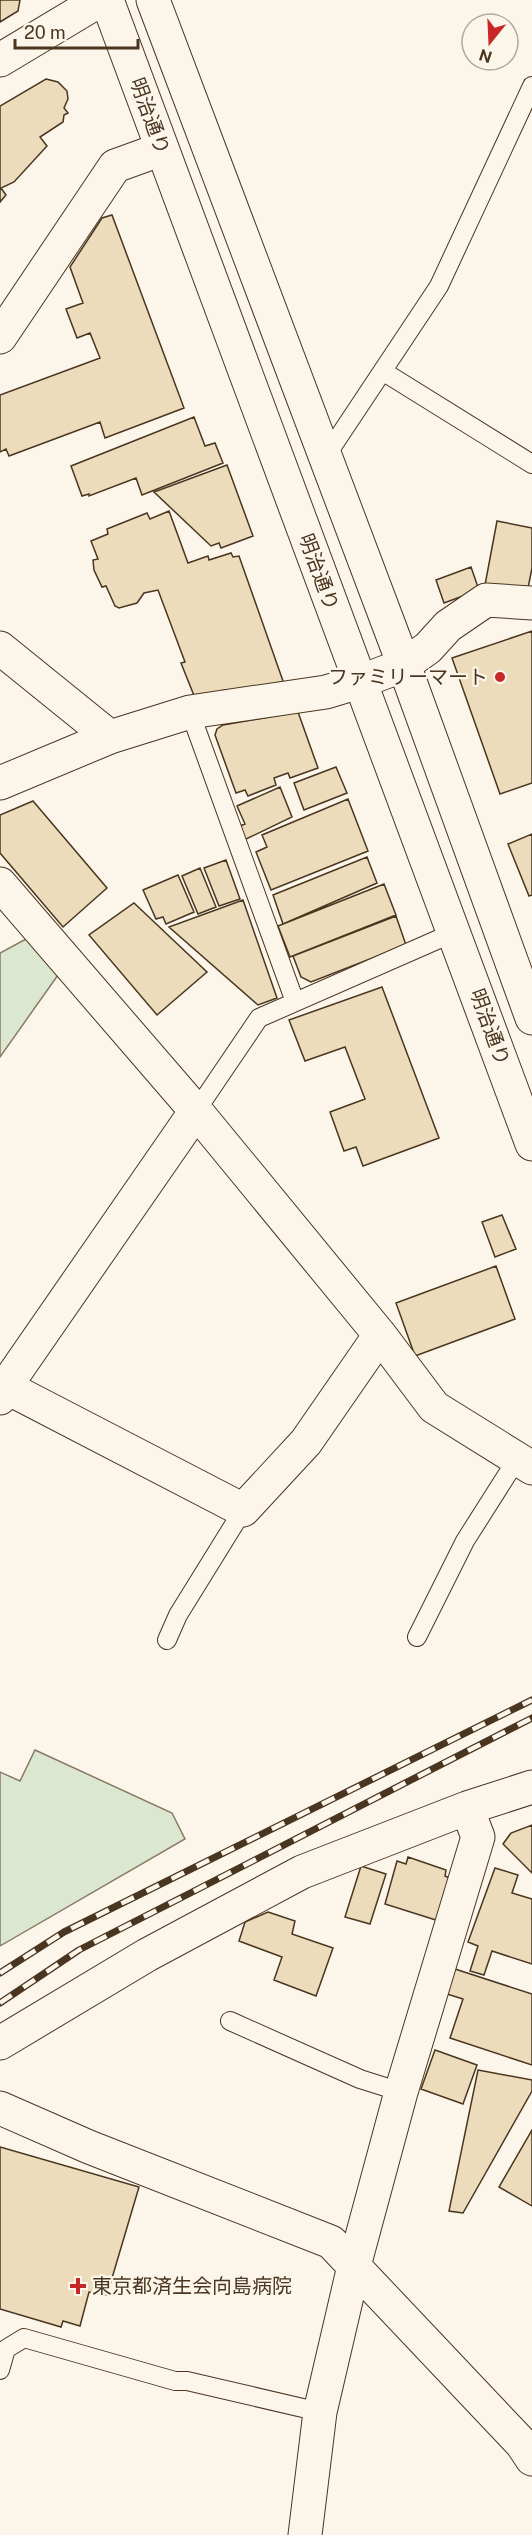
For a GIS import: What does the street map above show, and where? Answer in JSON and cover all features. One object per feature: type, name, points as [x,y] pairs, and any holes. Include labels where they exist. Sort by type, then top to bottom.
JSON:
[{"type":"street","points":[[0,60],[100,0]]},
{"type":"street","name":"明治通り","points":[[107,0],[532,1144]]},
{"type":"street","points":[[153,0],[404,665],[532,1018]]},
{"type":"street","points":[[0,337],[115,166],[162,149]]},
{"type":"street","points":[[0,783],[110,737],[190,712],[326,692],[359,682],[404,665],[428,648],[448,626],[486,600],[532,603]]},
{"type":"street","points":[[0,648],[110,737]]},
{"type":"street","points":[[0,884],[196,1111],[380,1335],[434,1407],[524,1464]]},
{"type":"street","points":[[196,1111],[2,1390],[243,1510],[306,1442],[380,1335]]},
{"type":"street","points":[[0,2043],[147,1955],[302,1872],[467,1808],[532,1787]]},
{"type":"street","points":[[305,2535],[320,2412],[354,2266],[401,2092],[478,1837],[467,1808]]},
{"type":"street","points":[[0,2108],[89,2147],[331,2242],[522,2444],[532,2459]]},
{"type":"lane","points":[[326,456],[384,372],[439,286],[532,86]]},
{"type":"lane","points":[[384,372],[532,464]]},
{"type":"lane","points":[[190,712],[295,1002]]},
{"type":"lane","points":[[196,1111],[259,1018],[455,932]]},
{"type":"lane","points":[[417,1637],[465,1541],[524,1464]]},
{"type":"lane","points":[[167,1640],[178,1615],[243,1510]]},
{"type":"lane","points":[[230,2021],[360,2079],[401,2092]]},
{"type":"lane","points":[[0,2370],[6,2349],[24,2338],[175,2381],[187,2381],[320,2412]]},
{"type":"green space","points":[[26,939],[58,975],[0,1057],[0,953]]},
{"type":"green space","points":[[35,1750],[172,1813],[185,1839],[0,1946],[0,1772],[20,1781]]},
{"type":"building","points":[[0,0],[20,0],[18,11],[0,22]]},
{"type":"building","points":[[46,79],[58,82],[67,91],[68,99],[64,108],[68,113],[64,115],[63,122],[40,137],[47,146],[14,182],[1,188],[6,195],[0,202],[0,106]]},
{"type":"building","points":[[112,215],[184,408],[105,438],[100,422],[9,456],[6,449],[0,452],[0,395],[100,358],[90,333],[77,338],[66,309],[83,303],[70,267],[102,218]]},
{"type":"building","points":[[194,417],[205,446],[215,443],[223,463],[142,495],[136,478],[89,496],[89,494],[82,496],[71,466]]},
{"type":"building","points":[[227,465],[253,536],[221,548],[219,543],[211,546],[154,492]]},
{"type":"building","points":[[169,511],[188,563],[208,556],[209,560],[231,553],[233,557],[239,556],[283,681],[260,690],[227,695],[225,690],[195,698],[181,663],[185,662],[158,590],[144,593],[137,603],[119,608],[115,606],[106,586],[102,587],[94,570],[93,560],[98,559],[91,541],[108,534],[107,529],[147,513],[150,519]]},
{"type":"building","points":[[497,521],[532,528],[532,568],[527,593],[485,585]]},
{"type":"building","points":[[471,567],[479,590],[444,603],[436,580]]},
{"type":"building","points":[[532,631],[532,783],[500,794],[452,658]]},
{"type":"building","points":[[298,712],[318,768],[290,778],[288,773],[274,778],[276,785],[248,796],[245,790],[236,793],[215,735],[217,729],[223,725]]},
{"type":"building","points":[[336,767],[347,793],[304,810],[294,783]]},
{"type":"building","points":[[280,787],[292,817],[244,840],[237,827],[245,824],[237,806]]},
{"type":"building","points":[[348,799],[368,851],[271,890],[256,852],[267,847],[262,835]]},
{"type":"building","points":[[33,801],[107,888],[63,927],[0,853],[0,815]]},
{"type":"building","points":[[532,834],[532,895],[529,896],[508,844]]},
{"type":"building","points":[[367,857],[377,883],[283,924],[273,895]]},
{"type":"building","points":[[226,860],[240,899],[219,906],[204,868]]},
{"type":"building","points":[[200,868],[216,907],[198,914],[182,876]]},
{"type":"building","points":[[178,875],[194,912],[166,924],[163,917],[156,919],[143,890]]},
{"type":"building","points":[[384,884],[396,915],[290,957],[278,926]]},
{"type":"building","points":[[243,900],[277,998],[258,1005],[169,927]]},
{"type":"building","points":[[134,903],[207,972],[157,1015],[89,935]]},
{"type":"building","points":[[396,916],[406,945],[311,982],[301,977],[293,956]]},
{"type":"building","points":[[382,987],[439,1138],[363,1166],[356,1147],[344,1151],[330,1112],[365,1099],[345,1047],[305,1061],[289,1020]]},
{"type":"building","points":[[502,1215],[516,1249],[495,1257],[482,1222]]},
{"type":"building","points":[[496,1266],[515,1319],[415,1356],[396,1303]]},
{"type":"building","points":[[532,1825],[532,1873],[503,1844],[511,1833]]},
{"type":"building","points":[[408,1857],[446,1870],[445,1876],[452,1879],[439,1921],[385,1904],[397,1861],[406,1864]]},
{"type":"building","points":[[361,1866],[386,1874],[370,1924],[345,1917]]},
{"type":"building","points":[[495,1868],[518,1875],[512,1893],[532,1899],[532,1964],[492,1951],[484,1975],[470,1971],[478,1946],[468,1942]]},
{"type":"building","points":[[268,1912],[295,1921],[292,1934],[333,1948],[316,1996],[274,1980],[282,1957],[239,1941],[245,1922]]},
{"type":"building","points":[[455,1969],[532,1994],[532,2065],[450,2038],[463,1999],[447,1994]]},
{"type":"building","points":[[435,2050],[477,2065],[463,2104],[421,2089]]},
{"type":"building","points":[[478,2070],[532,2080],[532,2091],[463,2213],[449,2211]]},
{"type":"building","points":[[532,2130],[532,2206],[499,2187]]},
{"type":"building","points":[[0,2147],[139,2187],[107,2295],[89,2292],[80,2326],[63,2321],[61,2327],[0,2309]]},
{"type":"railway","points":[[0,1973],[64,1932],[532,1700]]},
{"type":"railway","points":[[0,2003],[79,1950],[532,1718]]},
{"type":"place","name":"ファミリーマート","points":[[500,677]]},
{"type":"place","name":"東京都済生会向島病院","points":[[78,2286]]}]
